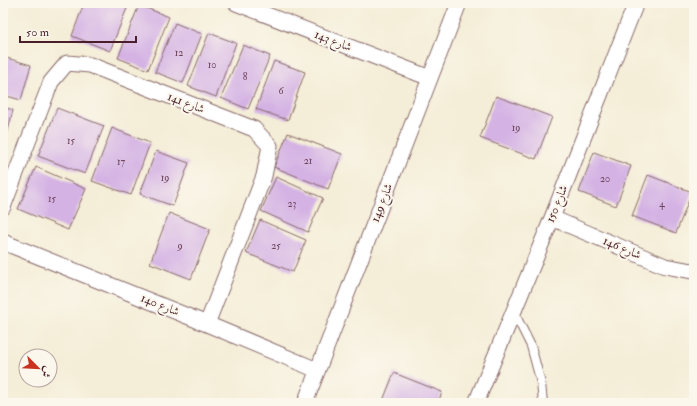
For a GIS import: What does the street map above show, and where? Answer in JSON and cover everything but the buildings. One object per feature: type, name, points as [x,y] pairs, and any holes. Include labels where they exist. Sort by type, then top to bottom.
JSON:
[{"type":"street","name":"شارع 143","points":[[236,3],[430,78]]},
{"type":"street","name":"شارع 149","points":[[305,403],[459,3]]},
{"type":"street","name":"شارع 150","points":[[476,403],[552,218],[636,3]]},
{"type":"street","name":"شارع 141","points":[[3,207],[51,82],[67,63],[90,65],[254,130],[270,146],[264,176],[207,324]]},
{"type":"street","name":"شارع 146","points":[[552,218],[665,266],[692,271],[694,270]]},
{"type":"street","name":"شارع 140","points":[[3,242],[318,370]]},
{"type":"lane","points":[[513,311],[531,346],[543,403]]}]
